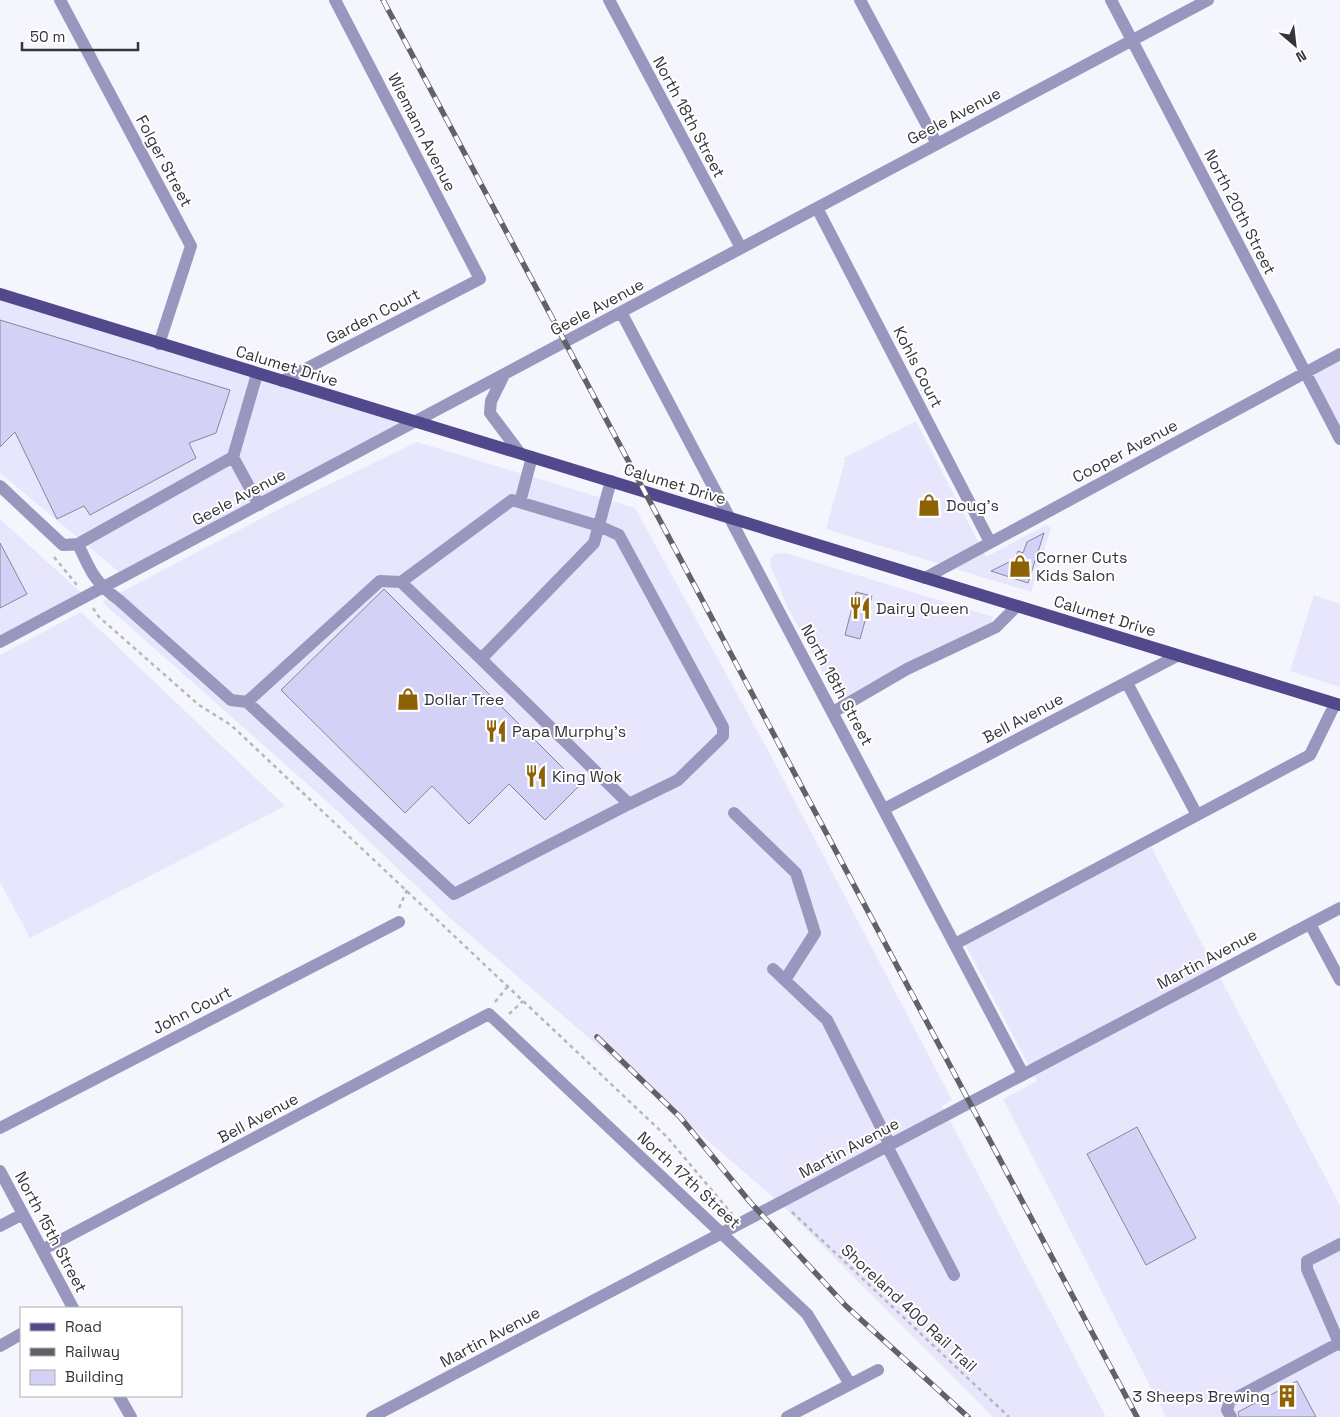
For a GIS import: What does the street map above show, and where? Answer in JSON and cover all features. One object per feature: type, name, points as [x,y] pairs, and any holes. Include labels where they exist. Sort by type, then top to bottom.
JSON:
[{"type":"main road","name":"Calumet Drive","points":[[0,294],[1338,704]]},
{"type":"street","name":"Folger Street","points":[[60,0],[192,246],[159,344]]},
{"type":"street","name":"Wiemann Avenue","points":[[335,0],[480,279]]},
{"type":"street","name":"North 18th Street","points":[[609,0],[741,248]]},
{"type":"street","points":[[860,0],[937,144]]},
{"type":"street","name":"North 20th Street","points":[[1111,0],[1340,439]]},
{"type":"street","name":"Geele Avenue","points":[[0,642],[1208,0]]},
{"type":"street","name":"Kohls Court","points":[[817,208],[990,542]]},
{"type":"street","name":"Garden Court","points":[[282,381],[480,279]]},
{"type":"street","name":"North 18th Street","points":[[621,312],[732,519],[1023,1074]]},
{"type":"street","name":"Cooper Avenue","points":[[925,578],[1340,354]]},
{"type":"street","points":[[257,374],[233,458],[259,505]]},
{"type":"street","points":[[504,374],[493,397],[490,413],[526,455],[520,502]]},
{"type":"street","points":[[0,486],[63,545],[78,544],[233,458]]},
{"type":"street","points":[[481,659],[594,543],[611,481]]},
{"type":"street","points":[[78,544],[90,571],[102,587],[231,700],[247,702],[454,894],[678,780],[723,736],[724,731],[619,535],[599,526],[520,502],[509,501],[401,582],[380,581],[247,702]]},
{"type":"street","points":[[401,582],[629,804]]},
{"type":"street","points":[[833,712],[907,669],[996,627],[1016,606]]},
{"type":"street","name":"Bell Avenue","points":[[884,809],[1177,656]]},
{"type":"street","points":[[1126,682],[1197,815]]},
{"type":"street","points":[[955,944],[1310,755],[1338,704]]},
{"type":"street","points":[[734,814],[796,873],[815,933],[785,980]]},
{"type":"street","name":"Martin Avenue","points":[[372,1417],[1340,908]]},
{"type":"street","name":"John Court","points":[[0,1128],[399,922]]},
{"type":"street","points":[[1310,924],[1340,980]]},
{"type":"street","points":[[773,968],[827,1020],[888,1146],[954,1275]]},
{"type":"street","name":"Bell Avenue","points":[[42,1250],[489,1014]]},
{"type":"street","name":"North 17th Street","points":[[489,1014],[807,1314],[850,1384]]},
{"type":"street","name":"North 15th Street","points":[[0,1171],[70,1307]]},
{"type":"street","points":[[0,1226],[23,1214]]},
{"type":"street","points":[[1231,1417],[1228,1410],[1230,1401],[1340,1344],[1307,1269],[1307,1261],[1340,1244]]},
{"type":"street","points":[[0,1346],[20,1335]]},
{"type":"street","points":[[787,1417],[878,1370]]},
{"type":"street","points":[[120,1397],[131,1417]]},
{"type":"path","points":[[49,553],[86,597],[99,617],[199,705],[231,725],[407,890],[667,1137],[733,1216]]},
{"type":"path","points":[[399,922],[398,912],[407,890]]},
{"type":"path","points":[[489,1014],[508,986]]},
{"type":"path","points":[[499,1024],[523,1000]]},
{"type":"path","name":"Shoreland 400 Rail Trail","points":[[795,1215],[1008,1417]]},
{"type":"shaded area","points":[[0,294],[416,422],[124,576],[0,473]]},
{"type":"shaded area","points":[[1340,354],[1340,444],[1305,372]]},
{"type":"shaded area","points":[[916,421],[986,557],[1046,525],[1051,528],[1031,592],[826,529],[845,461],[844,458]]},
{"type":"shaded area","points":[[417,442],[635,508],[770,754],[952,1100],[942,1106],[1106,1417],[993,1417],[780,1203],[450,918],[331,805],[102,602],[289,504]]},
{"type":"shaded area","points":[[0,519],[86,597],[0,642]]},
{"type":"shaded area","points":[[786,553],[993,617],[991,624],[839,703],[788,608],[771,567],[770,559],[774,554]]},
{"type":"shaded area","points":[[1314,595],[1340,604],[1340,687],[1290,671]]},
{"type":"shaded area","points":[[81,612],[285,806],[30,938],[0,882],[0,655]]},
{"type":"shaded area","points":[[1151,847],[1340,1205],[1340,1417],[1166,1417],[1003,1099],[1037,1081],[965,944]]},
{"type":"building","points":[[0,320],[230,390],[216,433],[189,443],[196,458],[90,515],[84,506],[57,519],[15,432],[0,447]]},
{"type":"building","points":[[1044,533],[1028,583],[991,571],[1015,559],[1018,551],[1023,553],[1027,542]]},
{"type":"building","points":[[0,543],[27,594],[0,608]]},
{"type":"building","points":[[384,589],[580,785],[545,820],[509,784],[469,824],[432,786],[405,813],[281,690]]},
{"type":"building","points":[[856,592],[872,596],[860,639],[845,635]]},
{"type":"building","points":[[1137,1127],[1196,1238],[1146,1265],[1087,1154]]},
{"type":"building","name":"3 Sheeps Brewing","points":[[1297,1381],[1316,1417],[1239,1417],[1238,1412]]},
{"type":"railway","points":[[383,0],[1137,1417]]},
{"type":"railway","points":[[597,1037],[680,1117],[750,1202],[846,1306],[968,1417]]},
{"type":"place","name":"Doug's","points":[[929,505]]},
{"type":"place","name":"Corner Cuts Kids Salon","points":[[1020,566]]},
{"type":"place","name":"Dairy Queen","points":[[860,608]]},
{"type":"place","name":"Dollar Tree","points":[[408,699]]},
{"type":"place","name":"Papa Murphy's","points":[[496,731]]},
{"type":"place","name":"King Wok","points":[[536,776]]},
{"type":"place","name":"3 Sheeps Brewing","points":[[1287,1396]]}]
